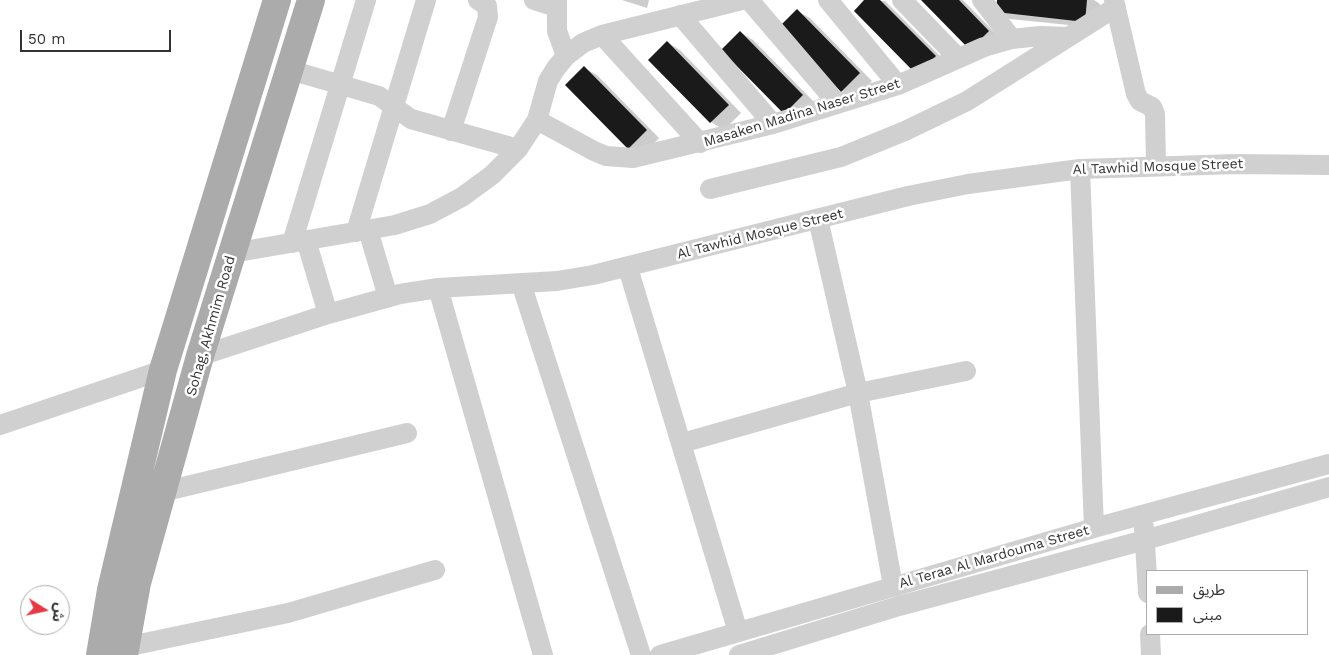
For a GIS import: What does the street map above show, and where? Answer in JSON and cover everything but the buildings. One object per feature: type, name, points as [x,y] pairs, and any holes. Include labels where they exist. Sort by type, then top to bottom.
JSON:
[{"type":"main road","points":[[116,652],[111,590],[163,370],[277,0]]},
{"type":"main road","name":"Sohag, Akhmim Road","points":[[116,652],[200,356],[311,0]]},
{"type":"street","points":[[328,314],[299,241],[340,85],[366,0]]},
{"type":"street","points":[[388,297],[362,231],[394,106],[426,0]]},
{"type":"street","points":[[451,131],[488,17],[487,6],[478,0]]},
{"type":"street","points":[[534,0],[557,3],[557,31],[566,56]]},
{"type":"street","points":[[232,253],[394,225],[430,214],[462,197],[492,175],[518,149],[537,120],[548,81],[566,56],[583,43],[602,35],[693,9],[742,0]]},
{"type":"street","points":[[749,0],[838,104]]},
{"type":"street","points":[[828,0],[898,85]]},
{"type":"street","points":[[902,0],[958,58]]},
{"type":"street","points":[[982,0],[1012,39]]},
{"type":"street","points":[[710,189],[841,157],[905,131],[967,100],[1069,37],[1115,3],[1136,94],[1140,101],[1152,107],[1155,114],[1156,166]]},
{"type":"street","points":[[693,9],[772,124]]},
{"type":"street","points":[[602,35],[700,143]]},
{"type":"street","name":"Masaken Madina Naser Street","points":[[537,120],[594,151],[619,158],[633,158],[700,143],[838,104],[898,85],[984,47],[1012,39],[1040,36],[1069,37]]},
{"type":"street","points":[[290,70],[379,96],[411,119],[518,149]]},
{"type":"street","name":"Al Tawhid Mosque Street","points":[[200,356],[328,314],[388,297],[438,288],[557,281],[628,268],[908,196],[968,184],[1080,168],[1329,165]]},
{"type":"street","points":[[1080,168],[1094,528]]},
{"type":"street","points":[[818,219],[858,393],[893,586]]},
{"type":"street","points":[[628,268],[738,632]]},
{"type":"street","points":[[521,283],[641,655]]},
{"type":"street","points":[[438,288],[543,655]]},
{"type":"street","points":[[0,425],[163,370]]},
{"type":"street","points":[[682,443],[858,393],[966,371]]},
{"type":"street","points":[[162,492],[407,433]]},
{"type":"street","name":"Al Teraa Al Mardouma Street","points":[[660,655],[1094,528],[1329,464]]},
{"type":"street","name":"Al Teraa Al Mardouma Street","points":[[739,655],[899,606],[1145,540],[1329,487]]},
{"type":"street","points":[[1144,515],[1147,570]]},
{"type":"street","points":[[116,652],[288,613],[436,570]]},
{"type":"street","points":[[1150,635],[1151,655]]}]
